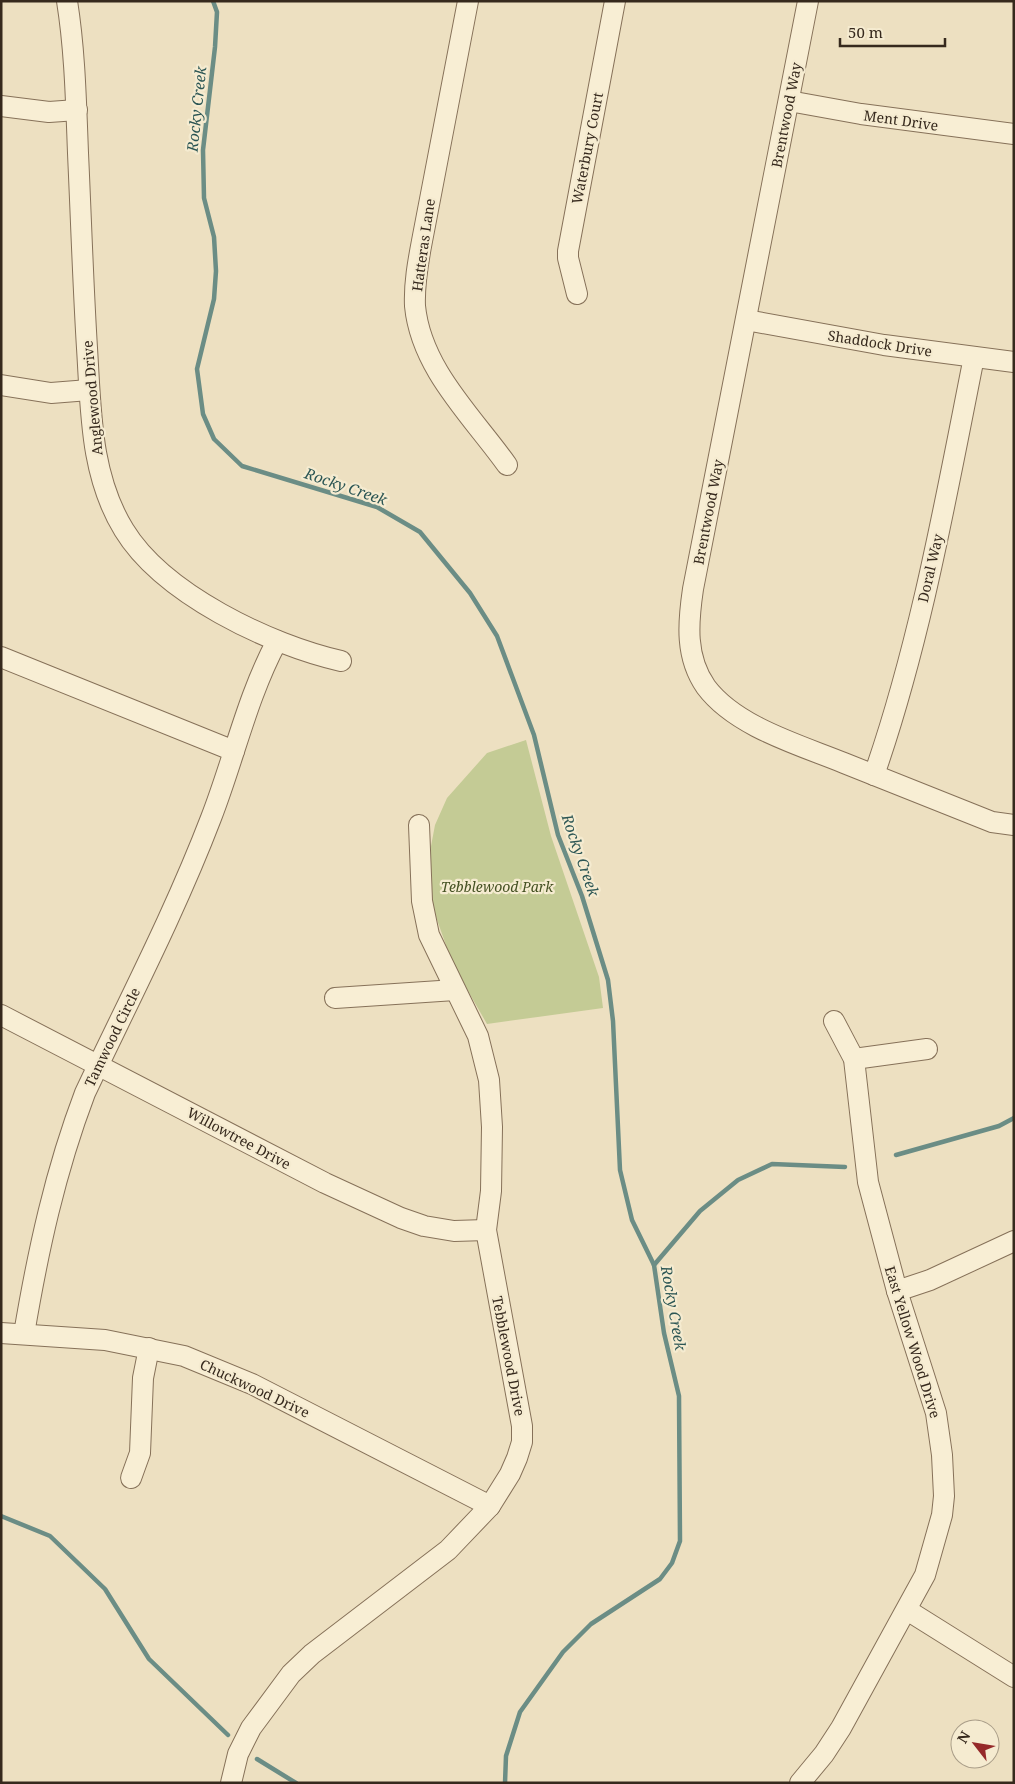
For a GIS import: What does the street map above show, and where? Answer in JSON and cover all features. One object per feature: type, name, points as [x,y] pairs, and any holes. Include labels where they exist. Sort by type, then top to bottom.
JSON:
[{"type":"street","name":"Anglewood Drive","points":[[67,1],[72,30],[77,110],[89,390],[98,470],[110,503],[133,544],[172,583],[190,595],[277,641],[308,653],[341,661]]},
{"type":"street","name":"Hatteras Lane","points":[[468,1],[422,241],[416,281],[415,305],[424,342],[441,376],[507,465]]},
{"type":"street","name":"Waterbury Court","points":[[577,294],[568,251],[615,1]]},
{"type":"street","name":"Brentwood Way","points":[[808,1],[693,589],[688,625],[688,641],[694,662],[707,687],[719,702],[734,714],[784,739],[992,822],[1014,825]]},
{"type":"street","name":"Ment Drive","points":[[789,101],[861,114],[1014,134]]},
{"type":"street","points":[[1,106],[49,112],[77,110]]},
{"type":"street","name":"Shaddock Drive","points":[[746,320],[884,345],[1014,362]]},
{"type":"street","name":"Doral Way","points":[[874,775],[887,738],[935,550],[974,357]]},
{"type":"street","points":[[1,385],[51,393],[89,390]]},
{"type":"street","name":"Tamwood Circle","points":[[24,1334],[50,1200],[76,1117],[98,1064],[180,896],[212,816],[263,667],[277,641]]},
{"type":"street","points":[[1,657],[234,751]]},
{"type":"street","name":"Tebblewood Drive","points":[[231,1783],[238,1754],[251,1728],[291,1674],[312,1654],[448,1550],[490,1506],[517,1458],[522,1442],[522,1426],[486,1230],[491,1191],[492,1127],[490,1080],[478,1036],[436,952],[425,919],[420,879],[419,825]]},
{"type":"street","points":[[335,998],[455,990]]},
{"type":"street","name":"Willowtree Drive","points":[[1,1014],[325,1182],[401,1218],[424,1226],[454,1231],[486,1230]]},
{"type":"street","name":"East Yellow Wood Drive","points":[[800,1783],[824,1754],[841,1728],[925,1575],[942,1515],[944,1484],[936,1413],[898,1291],[868,1182],[854,1059],[834,1021]]},
{"type":"street","points":[[854,1059],[927,1049]]},
{"type":"street","points":[[898,1291],[930,1280],[1014,1242]]},
{"type":"street","name":"Chuckwood Drive","points":[[1,1333],[106,1340],[184,1356],[252,1384],[490,1506]]},
{"type":"street","points":[[131,1478],[140,1453],[143,1378],[149,1348]]},
{"type":"street","points":[[907,1610],[1014,1677]]},
{"type":"green space","name":"Tebblewood Park","points":[[526,740],[551,836],[599,977],[603,1008],[487,1024],[453,965],[430,900],[428,862],[435,825],[447,798],[487,753]]},
{"type":"waterway","name":"Rocky Creek","points":[[213,1],[217,12],[215,47],[203,150],[204,198],[214,237],[216,271],[214,299],[197,369],[203,414],[214,439],[242,466],[377,507],[420,532],[470,593],[497,636],[534,735],[558,835],[582,896],[608,980],[613,1021],[620,1170],[632,1220],[654,1265],[664,1333],[679,1396],[680,1541],[672,1563],[660,1579],[591,1624],[563,1652],[520,1712],[506,1756],[505,1783]]},
{"type":"waterway","points":[[896,1155],[999,1126],[1014,1118]]},
{"type":"waterway","points":[[654,1265],[700,1211],[738,1180],[772,1164],[845,1167]]},
{"type":"waterway","points":[[1,1516],[50,1536],[105,1589],[149,1659],[228,1735]]},
{"type":"waterway","points":[[257,1759],[296,1783]]}]
